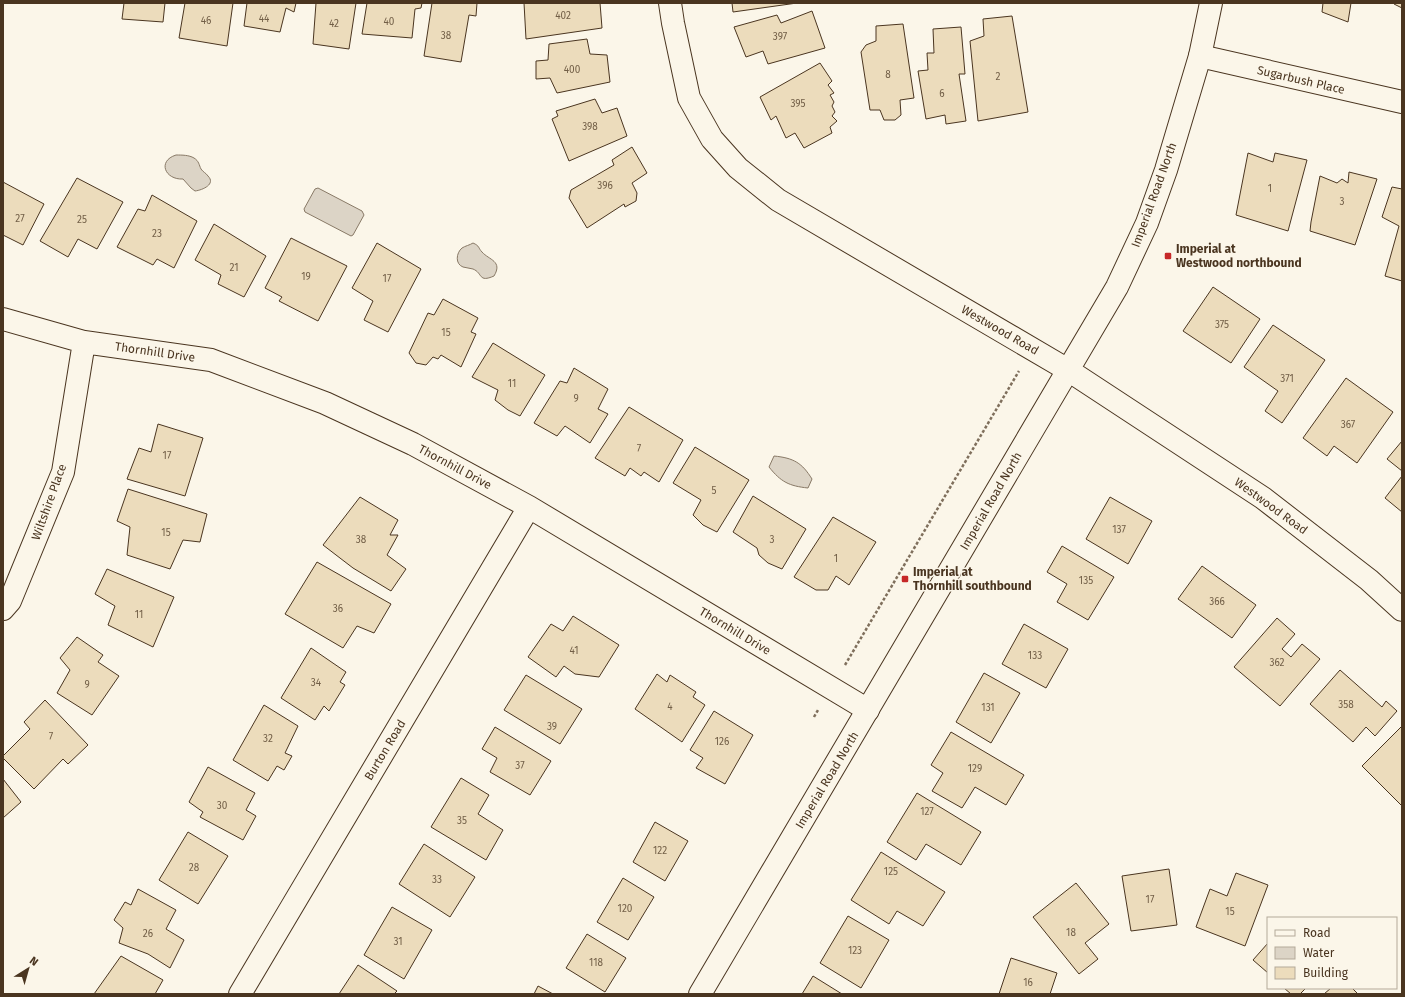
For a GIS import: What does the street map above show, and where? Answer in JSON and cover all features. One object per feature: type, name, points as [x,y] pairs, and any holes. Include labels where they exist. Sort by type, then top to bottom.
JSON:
[{"type":"street","name":"Westwood Road","points":[[670,3],[688,98],[712,139],[738,168],[778,200],[1068,370],[1263,498],[1369,580],[1402,610]]},
{"type":"street","name":"Imperial Road North","points":[[700,994],[1117,287],[1147,223],[1166,170],[1200,56],[1211,3]]},
{"type":"street","name":"Sugarbush Place","points":[[1200,56],[1402,102]]},
{"type":"street","name":"Thornhill Drive","points":[[3,319],[84,342],[211,360],[325,403],[413,444],[529,507],[868,710]]},
{"type":"street","name":"Wiltshire Place","points":[[3,609],[10,601],[63,472],[84,342]]},
{"type":"street","name":"Burton Road","points":[[240,994],[529,507]]},
{"type":"path","points":[[814,717],[1032,348]]},
{"type":"water","points":[[176,155],[188,156],[196,159],[201,169],[210,179],[210,184],[205,188],[195,191],[183,179],[172,177],[166,170],[165,165],[170,158]]},
{"type":"water","points":[[318,188],[362,211],[364,215],[353,235],[351,236],[305,212],[304,209],[315,189]]},
{"type":"water","points":[[473,243],[477,245],[485,255],[496,264],[497,267],[494,276],[483,278],[473,269],[460,266],[457,258],[458,253],[463,247]]},
{"type":"water","points":[[774,456],[787,458],[801,465],[812,479],[808,488],[790,484],[777,476],[769,467]]},
{"type":"building","points":[[124,3],[165,3],[163,22],[122,19]]},
{"type":"building","points":[[185,3],[233,3],[227,46],[179,38]]},
{"type":"building","points":[[247,3],[296,3],[294,12],[286,8],[280,32],[244,26]]},
{"type":"building","points":[[316,3],[356,3],[349,49],[313,44]]},
{"type":"building","points":[[367,3],[422,3],[421,8],[415,9],[412,38],[362,34]]},
{"type":"building","points":[[432,3],[477,3],[476,16],[469,15],[461,62],[424,56]]},
{"type":"building","points":[[524,3],[600,3],[602,28],[526,39]]},
{"type":"building","points":[[732,3],[797,3],[733,12]]},
{"type":"building","points":[[1323,3],[1351,3],[1348,22],[1322,12]]},
{"type":"building","points":[[1402,3],[1402,8],[1394,4]]},
{"type":"building","points":[[812,11],[825,48],[768,64],[763,51],[746,57],[734,27],[777,15],[781,23]]},
{"type":"building","points":[[1012,16],[1028,112],[978,121],[970,41],[984,36],[983,19]]},
{"type":"building","points":[[903,24],[914,98],[900,100],[901,115],[895,120],[884,120],[880,110],[870,110],[861,52],[866,45],[876,41],[876,26]]},
{"type":"building","points":[[961,27],[965,74],[959,74],[966,121],[946,124],[945,115],[926,119],[918,71],[928,70],[927,53],[934,53],[933,29]]},
{"type":"building","points":[[587,39],[590,54],[607,55],[610,82],[557,93],[550,78],[536,79],[536,61],[548,60],[549,44]]},
{"type":"building","points":[[820,63],[832,81],[828,85],[834,93],[830,95],[834,102],[832,106],[835,112],[832,116],[837,121],[830,127],[832,133],[804,148],[795,133],[786,138],[776,116],[771,120],[760,97]]},
{"type":"building","points":[[595,99],[602,113],[617,108],[627,136],[569,161],[552,119],[558,116],[556,111]]},
{"type":"building","points":[[632,147],[647,173],[632,183],[637,193],[636,201],[625,207],[624,204],[587,228],[569,198],[571,190],[614,165],[612,160]]},
{"type":"building","points":[[1248,153],[1273,162],[1275,153],[1307,160],[1288,231],[1236,215]]},
{"type":"building","points":[[1349,172],[1377,179],[1355,245],[1310,231],[1320,176],[1337,183],[1342,179],[1348,183]]},
{"type":"building","points":[[77,178],[123,202],[97,249],[78,239],[68,257],[40,241]]},
{"type":"building","points":[[3,182],[44,204],[23,245],[3,235]]},
{"type":"building","points":[[1392,187],[1402,189],[1402,281],[1385,276],[1399,226],[1382,217]]},
{"type":"building","points":[[152,195],[197,221],[174,268],[157,259],[153,265],[117,247],[138,209],[145,211]]},
{"type":"building","points":[[214,224],[266,256],[244,297],[218,284],[221,275],[195,260]]},
{"type":"building","points":[[291,238],[347,266],[318,321],[279,301],[282,297],[265,288]]},
{"type":"building","points":[[377,243],[421,269],[388,332],[364,320],[373,301],[352,288]]},
{"type":"building","points":[[1213,287],[1260,319],[1231,363],[1183,331]]},
{"type":"building","points":[[443,299],[478,318],[471,332],[476,334],[461,367],[441,355],[438,359],[433,357],[426,365],[416,363],[409,353],[428,313],[434,315]]},
{"type":"building","points":[[1273,325],[1325,360],[1282,423],[1265,411],[1278,391],[1244,367]]},
{"type":"building","points":[[493,343],[545,375],[520,416],[508,410],[495,400],[498,390],[472,377]]},
{"type":"building","points":[[574,368],[608,389],[598,409],[608,414],[590,443],[565,426],[557,436],[534,423],[560,381],[567,383]]},
{"type":"building","points":[[1346,378],[1393,412],[1357,463],[1334,446],[1327,456],[1303,438]]},
{"type":"building","points":[[629,407],[683,440],[659,482],[644,472],[641,476],[630,468],[625,476],[595,458]]},
{"type":"building","points":[[158,424],[203,438],[185,496],[127,479],[139,448],[151,452]]},
{"type":"building","points":[[1402,441],[1402,471],[1387,459]]},
{"type":"building","points":[[695,447],[749,480],[717,532],[703,525],[693,515],[701,500],[673,483]]},
{"type":"building","points":[[1402,476],[1402,512],[1385,498]]},
{"type":"building","points":[[128,489],[207,514],[200,542],[183,540],[170,569],[127,555],[130,527],[117,521]]},
{"type":"building","points":[[753,496],[806,529],[782,569],[768,563],[759,555],[757,548],[733,532]]},
{"type":"building","points":[[360,497],[398,520],[390,535],[398,535],[387,555],[406,569],[391,591],[353,568],[323,545]]},
{"type":"building","points":[[1110,497],[1152,521],[1128,564],[1086,539]]},
{"type":"building","points":[[833,517],[876,542],[849,585],[836,576],[828,590],[816,590],[794,577]]},
{"type":"building","points":[[1062,546],[1114,577],[1088,620],[1057,602],[1067,584],[1047,572]]},
{"type":"building","points":[[317,562],[391,604],[374,633],[357,626],[343,648],[285,614]]},
{"type":"building","points":[[1202,566],[1256,605],[1232,638],[1178,599]]},
{"type":"building","points":[[107,569],[174,597],[153,647],[108,625],[115,606],[95,594]]},
{"type":"building","points":[[573,616],[619,645],[599,677],[575,674],[564,666],[556,677],[528,657],[551,624],[563,631]]},
{"type":"building","points":[[1277,618],[1295,634],[1282,649],[1291,657],[1302,644],[1320,659],[1280,706],[1234,667]]},
{"type":"building","points":[[1024,624],[1068,649],[1046,688],[1002,664]]},
{"type":"building","points":[[77,637],[103,655],[98,662],[119,676],[92,715],[57,693],[70,670],[60,658]]},
{"type":"building","points":[[311,648],[346,672],[340,682],[345,685],[329,711],[324,706],[315,720],[281,698]]},
{"type":"building","points":[[1340,670],[1382,707],[1386,701],[1397,711],[1375,736],[1366,727],[1353,742],[1310,704]]},
{"type":"building","points":[[984,673],[1020,693],[991,743],[956,722]]},
{"type":"building","points":[[657,674],[667,682],[670,675],[696,692],[693,697],[705,705],[682,742],[635,709]]},
{"type":"building","points":[[526,675],[582,709],[560,744],[504,710]]},
{"type":"building","points":[[45,700],[88,745],[68,764],[63,759],[34,789],[3,758],[3,756],[30,729],[24,722]]},
{"type":"building","points":[[264,705],[298,726],[285,753],[292,756],[284,770],[277,766],[268,781],[233,760]]},
{"type":"building","points":[[714,711],[753,735],[725,784],[696,768],[703,758],[690,750]]},
{"type":"building","points":[[1402,726],[1402,806],[1362,766]]},
{"type":"building","points":[[495,727],[551,761],[530,795],[490,772],[497,758],[482,749]]},
{"type":"building","points":[[951,732],[1024,775],[1006,805],[975,787],[962,808],[932,791],[943,773],[931,765]]},
{"type":"building","points":[[208,767],[255,793],[246,810],[256,816],[243,840],[200,817],[203,812],[189,802]]},
{"type":"building","points":[[461,778],[489,795],[478,814],[503,830],[486,860],[431,827]]},
{"type":"building","points":[[3,779],[21,802],[3,818]]},
{"type":"building","points":[[917,793],[981,832],[961,865],[926,844],[916,860],[887,842]]},
{"type":"building","points":[[655,822],[688,841],[665,881],[633,862]]},
{"type":"building","points":[[188,832],[228,856],[198,904],[159,880]]},
{"type":"building","points":[[424,844],[475,877],[450,917],[399,884]]},
{"type":"building","points":[[881,852],[945,892],[923,926],[897,911],[889,924],[851,900]]},
{"type":"building","points":[[1169,869],[1177,925],[1131,931],[1122,876]]},
{"type":"building","points":[[1236,873],[1268,885],[1245,946],[1196,927],[1210,889],[1227,896]]},
{"type":"building","points":[[623,878],[654,897],[628,940],[597,922]]},
{"type":"building","points":[[1076,883],[1109,924],[1085,943],[1098,959],[1079,974],[1033,917]]},
{"type":"building","points":[[138,889],[176,910],[166,929],[184,940],[170,968],[148,954],[119,943],[123,928],[114,920],[125,902],[131,905]]},
{"type":"building","points":[[392,907],[432,930],[404,979],[364,955]]},
{"type":"building","points":[[848,916],[889,940],[861,988],[820,963]]},
{"type":"building","points":[[587,934],[626,958],[605,992],[566,968]]},
{"type":"building","points":[[1267,944],[1267,972],[1253,960]]},
{"type":"building","points":[[121,956],[163,980],[155,994],[94,994]]},
{"type":"building","points":[[1011,958],[1057,973],[1050,994],[999,994]]},
{"type":"building","points":[[358,965],[397,991],[394,994],[339,994]]},
{"type":"building","points":[[813,976],[842,994],[802,994]]},
{"type":"building","points":[[538,986],[553,994],[534,994]]},
{"type":"building","points":[[1285,989],[1305,989],[1300,994],[1291,994]]},
{"type":"building","points":[[1330,989],[1353,989],[1358,994],[1324,994]]},
{"type":"place","name":"Imperial at Westwood northbound","points":[[1168,256]]},
{"type":"place","name":"Imperial at Thornhill southbound","points":[[905,579]]}]
